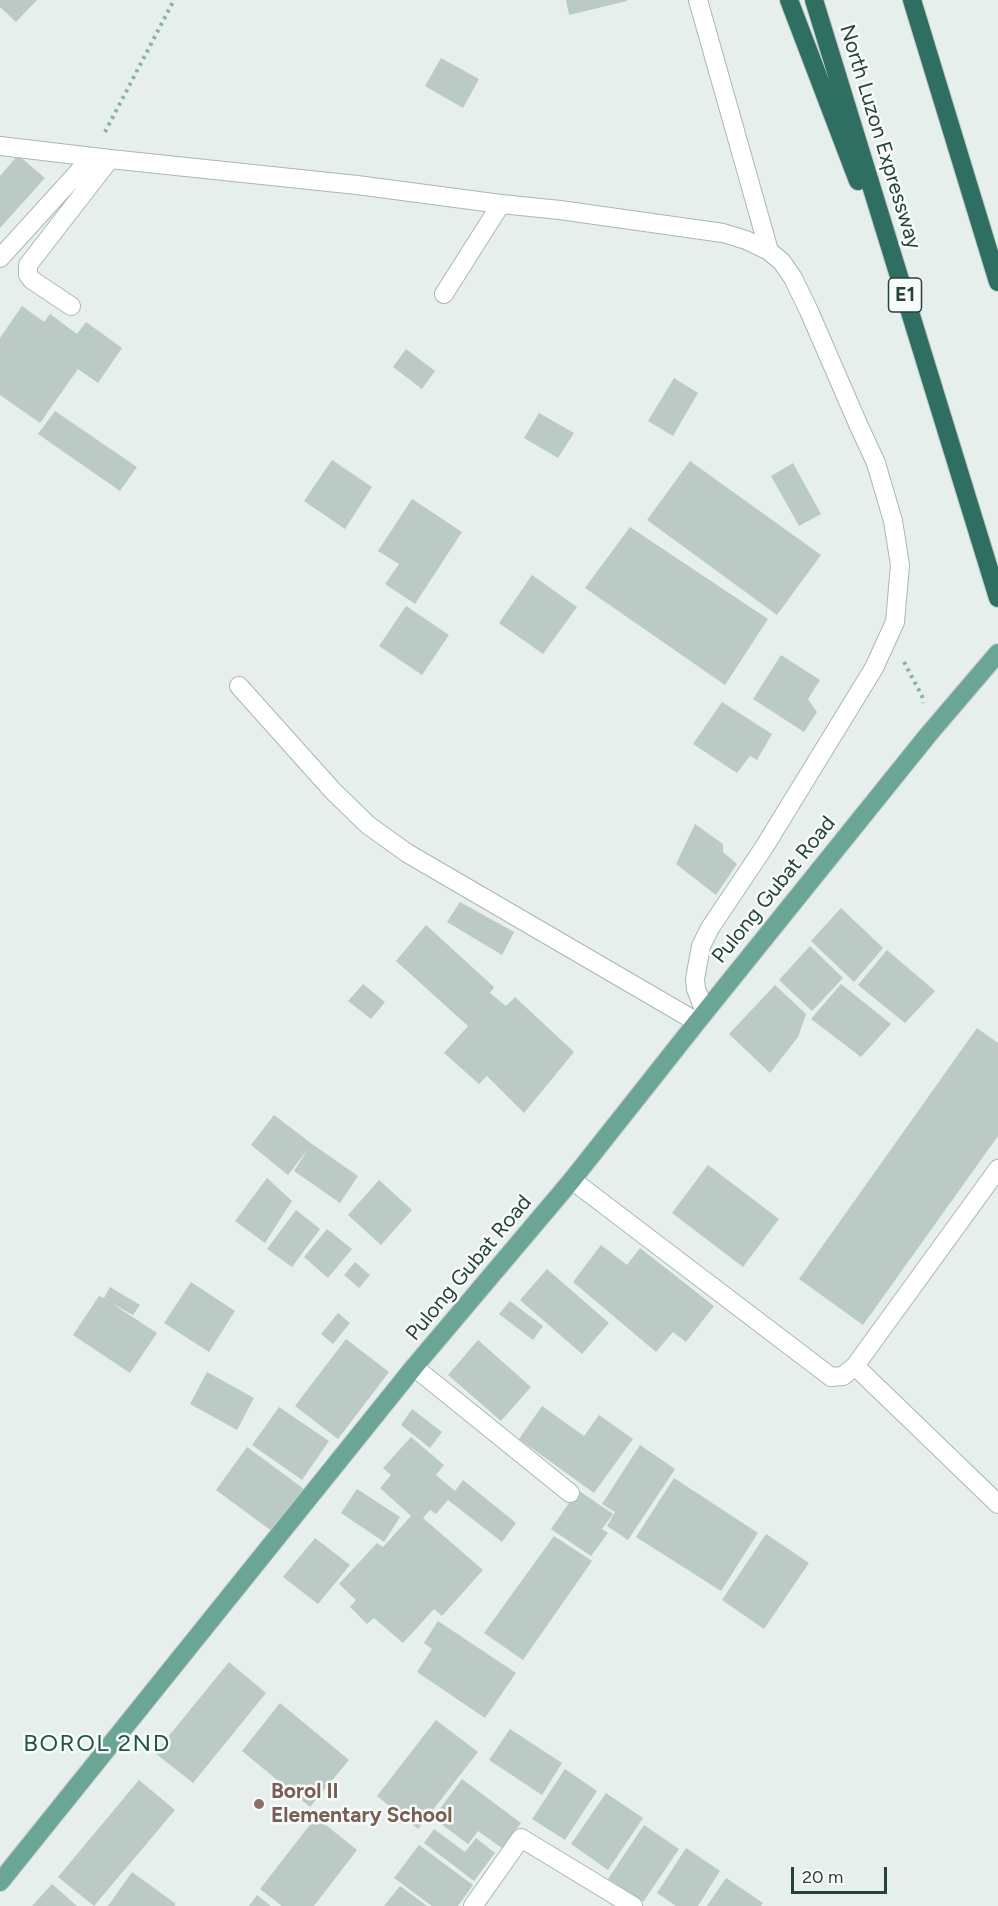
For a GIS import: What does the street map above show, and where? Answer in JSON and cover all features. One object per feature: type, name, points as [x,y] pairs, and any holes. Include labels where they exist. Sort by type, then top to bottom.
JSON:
[{"type":"highway","points":[[789,0],[917,337]]},
{"type":"highway","name":"North Luzon Expressway","points":[[814,0],[997,596]]},
{"type":"highway","points":[[912,0],[998,282]]},
{"type":"main road","name":"Pulong Gubat Road","points":[[0,1882],[414,1368],[572,1180],[928,735],[998,653]]},
{"type":"street","points":[[698,0],[769,251]]},
{"type":"street","points":[[0,146],[357,185],[723,233],[746,240],[769,251],[782,262],[809,311],[876,463],[893,521],[900,565],[895,622],[874,668],[763,849],[710,928],[701,946],[695,979],[701,1017]]},
{"type":"street","points":[[0,258],[92,157]]},
{"type":"street","points":[[71,306],[32,280],[28,275],[28,265],[110,159]]},
{"type":"street","points":[[444,294],[501,204]]},
{"type":"street","points":[[239,686],[333,791],[376,831],[407,854],[701,1017]]},
{"type":"street","points":[[572,1180],[831,1377],[843,1376],[855,1366],[998,1169]]},
{"type":"street","points":[[855,1366],[998,1504]]},
{"type":"street","points":[[414,1368],[570,1493]]},
{"type":"street","points":[[473,1906],[521,1838],[633,1906]]},
{"type":"path","points":[[92,157],[174,0]]},
{"type":"path","points":[[874,668],[905,662],[922,696],[928,735]]},
{"type":"building","points":[[0,0],[37,0],[16,22],[0,7]]},
{"type":"building","points":[[566,0],[627,0],[627,1],[569,15]]},
{"type":"building","points":[[441,58],[479,79],[463,108],[425,86]]},
{"type":"building","points":[[18,155],[45,178],[0,228],[0,176]]},
{"type":"building","points":[[22,306],[44,322],[50,314],[77,334],[86,322],[122,348],[98,383],[78,369],[40,423],[0,395],[0,338]]},
{"type":"building","points":[[406,349],[435,371],[422,389],[393,367]]},
{"type":"building","points":[[674,378],[698,393],[673,436],[648,421]]},
{"type":"building","points":[[55,411],[137,467],[120,491],[38,434]]},
{"type":"building","points":[[539,413],[574,433],[558,458],[524,438]]},
{"type":"building","points":[[332,460],[372,487],[345,529],[304,501]]},
{"type":"building","points":[[690,461],[821,555],[777,615],[647,520]]},
{"type":"building","points":[[793,463],[821,514],[799,526],[771,476]]},
{"type":"building","points":[[412,499],[462,532],[415,604],[385,584],[399,564],[378,551]]},
{"type":"building","points":[[630,527],[768,619],[725,685],[585,588]]},
{"type":"building","points":[[532,575],[577,607],[543,654],[499,623]]},
{"type":"building","points":[[406,606],[449,635],[422,675],[379,646]]},
{"type":"building","points":[[781,655],[820,680],[808,699],[817,712],[804,732],[753,699]]},
{"type":"building","points":[[722,702],[772,734],[757,760],[750,756],[737,773],[693,744]]},
{"type":"building","points":[[695,824],[723,844],[723,852],[737,864],[716,895],[676,864]]},
{"type":"building","points":[[460,902],[514,932],[502,955],[447,922]]},
{"type":"building","points":[[841,908],[883,948],[854,982],[811,941]]},
{"type":"building","points":[[426,925],[494,987],[490,993],[506,1006],[515,997],[574,1052],[524,1113],[487,1076],[479,1084],[444,1053],[468,1026],[396,961]]},
{"type":"building","points":[[810,946],[843,978],[812,1011],[779,980]]},
{"type":"building","points":[[887,950],[935,991],[905,1023],[858,985]]},
{"type":"building","points":[[363,984],[385,1002],[371,1019],[348,1001]]},
{"type":"building","points":[[841,984],[891,1024],[861,1057],[811,1019]]},
{"type":"building","points":[[775,985],[806,1014],[798,1037],[770,1073],[729,1034]]},
{"type":"building","points":[[977,1028],[998,1043],[998,1136],[863,1325],[799,1279]]},
{"type":"building","points":[[274,1115],[358,1176],[340,1203],[294,1171],[309,1148],[288,1175],[251,1145]]},
{"type":"building","points":[[708,1165],[779,1219],[743,1267],[672,1213]]},
{"type":"building","points":[[267,1178],[292,1201],[265,1243],[235,1221]]},
{"type":"building","points":[[379,1180],[412,1210],[381,1245],[348,1215]]},
{"type":"building","points":[[296,1210],[320,1229],[292,1267],[267,1249]]},
{"type":"building","points":[[327,1229],[352,1249],[328,1278],[304,1257]]},
{"type":"building","points":[[601,1245],[627,1265],[640,1248],[714,1306],[686,1342],[673,1332],[656,1352],[573,1282]]},
{"type":"building","points":[[355,1262],[370,1275],[359,1288],[344,1275]]},
{"type":"building","points":[[547,1269],[609,1323],[582,1354],[520,1300]]},
{"type":"building","points":[[191,1282],[235,1311],[209,1352],[164,1323]]},
{"type":"building","points":[[110,1287],[140,1305],[133,1315],[111,1303],[157,1333],[130,1373],[73,1335],[99,1296],[104,1298]]},
{"type":"building","points":[[510,1301],[543,1326],[533,1340],[499,1314]]},
{"type":"building","points":[[338,1313],[350,1323],[333,1344],[321,1334]]},
{"type":"building","points":[[346,1339],[389,1372],[338,1439],[295,1406]]},
{"type":"building","points":[[478,1340],[531,1387],[501,1421],[448,1375]]},
{"type":"building","points":[[207,1372],[254,1398],[237,1430],[190,1404]]},
{"type":"building","points":[[542,1406],[584,1436],[599,1415],[633,1439],[594,1493],[519,1439]]},
{"type":"building","points":[[279,1407],[329,1441],[302,1480],[252,1445]]},
{"type":"building","points":[[412,1409],[442,1432],[430,1448],[401,1425]]},
{"type":"building","points":[[411,1437],[444,1465],[436,1475],[455,1491],[463,1480],[516,1523],[502,1542],[448,1500],[436,1514],[430,1510],[423,1518],[483,1570],[442,1616],[434,1609],[403,1643],[374,1618],[367,1624],[350,1607],[356,1600],[339,1584],[377,1543],[383,1547],[411,1516],[380,1488],[391,1475],[383,1468]]},
{"type":"building","points":[[640,1445],[675,1469],[628,1540],[607,1526],[615,1512],[602,1504]]},
{"type":"building","points":[[247,1447],[304,1489],[273,1532],[216,1490]]},
{"type":"building","points":[[674,1478],[758,1533],[721,1591],[636,1537]]},
{"type":"building","points":[[357,1489],[400,1517],[384,1542],[341,1513]]},
{"type":"building","points":[[578,1490],[613,1514],[602,1529],[608,1533],[591,1556],[551,1529]]},
{"type":"building","points":[[766,1534],[809,1563],[764,1629],[722,1600]]},
{"type":"building","points":[[554,1536],[592,1561],[523,1660],[484,1633]]},
{"type":"building","points":[[315,1538],[350,1565],[318,1604],[283,1577]]},
{"type":"building","points":[[438,1621],[516,1673],[485,1718],[417,1672],[432,1649],[424,1643]]},
{"type":"building","points":[[229,1662],[266,1693],[193,1783],[155,1753]]},
{"type":"building","points":[[280,1703],[349,1760],[310,1807],[242,1751]]},
{"type":"building","points":[[436,1720],[478,1752],[418,1829],[377,1796]]},
{"type":"building","points":[[510,1729],[562,1763],[542,1795],[489,1760]]},
{"type":"building","points":[[565,1769],[597,1791],[565,1840],[532,1819]]},
{"type":"building","points":[[462,1779],[521,1823],[502,1848],[478,1831],[468,1844],[433,1818]]},
{"type":"building","points":[[139,1780],[175,1810],[94,1906],[58,1877]]},
{"type":"building","points":[[606,1793],[643,1818],[608,1870],[571,1844]]},
{"type":"building","points":[[316,1817],[357,1850],[314,1906],[282,1906],[260,1889]]},
{"type":"building","points":[[644,1825],[679,1849],[643,1902],[608,1879]]},
{"type":"building","points":[[434,1829],[465,1852],[476,1838],[495,1853],[474,1881],[424,1843]]},
{"type":"building","points":[[419,1845],[473,1885],[458,1906],[432,1906],[394,1878]]},
{"type":"building","points":[[686,1848],[720,1871],[698,1906],[676,1906],[657,1893]]},
{"type":"building","points":[[132,1872],[176,1904],[174,1906],[108,1906]]},
{"type":"building","points":[[726,1878],[763,1903],[761,1906],[707,1906]]},
{"type":"building","points":[[52,1884],[77,1906],[32,1906]]},
{"type":"building","points":[[400,1886],[427,1906],[384,1906]]},
{"type":"building","points":[[257,1895],[271,1906],[249,1906]]},
{"type":"place","name":"Borol II Elementary School","points":[[259,1804]]},
{"type":"district","name":"BOROL 2ND","points":[[97,1744]]}]
